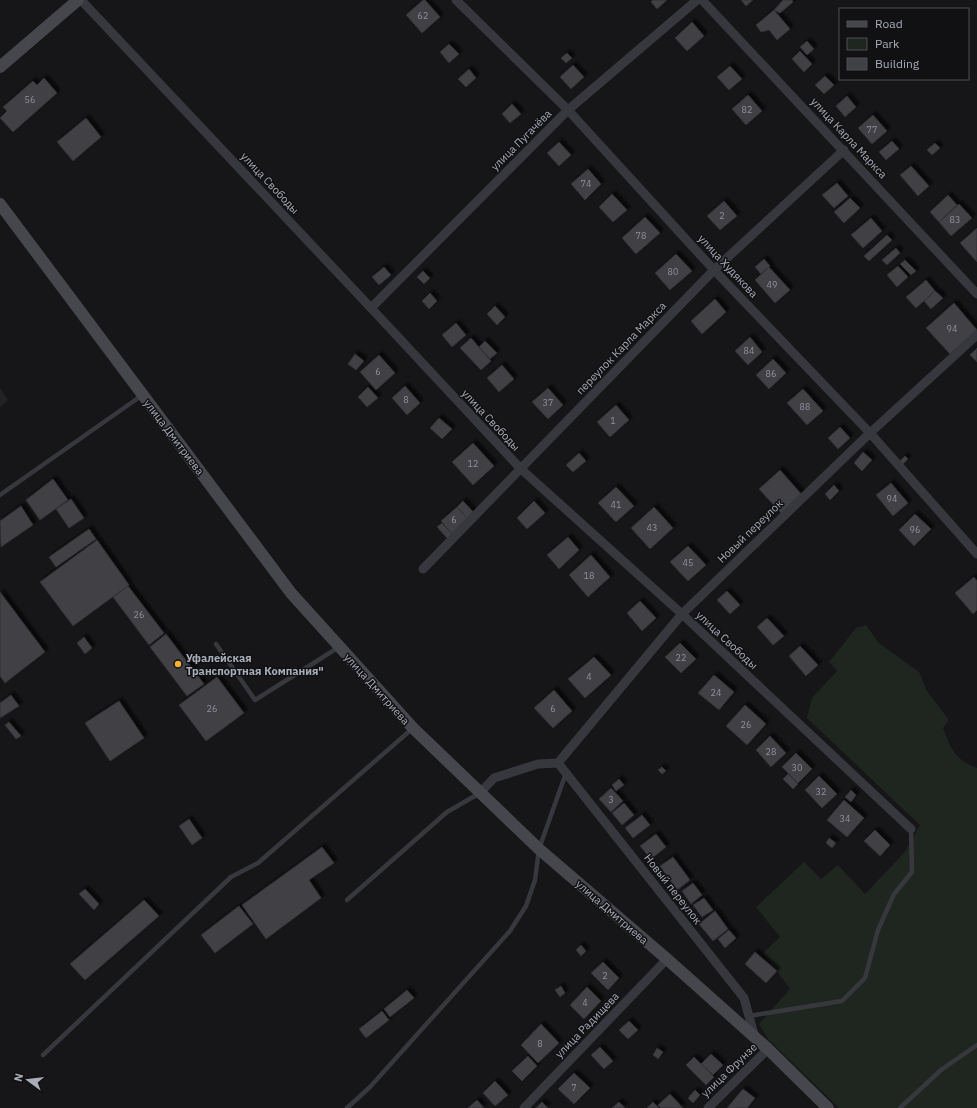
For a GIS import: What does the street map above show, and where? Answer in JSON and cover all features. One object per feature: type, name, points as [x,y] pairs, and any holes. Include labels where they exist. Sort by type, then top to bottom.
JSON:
[{"type":"street","points":[[0,67],[78,0]]},
{"type":"street","name":"улица Свободы","points":[[81,0],[521,469],[682,614],[911,829]]},
{"type":"street","name":"улица Худякова","points":[[456,0],[568,110],[714,270],[870,433],[977,554]]},
{"type":"street","name":"улица Пугачёва","points":[[371,308],[568,110],[697,0]]},
{"type":"street","name":"улица Карла Маркса","points":[[702,0],[844,150],[977,294]]},
{"type":"street","name":"переулок Карла Маркса","points":[[423,569],[714,270],[844,150]]},
{"type":"street","name":"улица Дмитриева","points":[[0,204],[291,593],[412,728],[539,849],[667,959],[768,1049],[828,1108]]},
{"type":"street","name":"Новый переулок","points":[[755,1038],[744,998],[558,763],[682,614],[870,433],[977,335]]},
{"type":"street","points":[[480,793],[494,778],[538,764],[558,763]]},
{"type":"street","name":"улица Радищева","points":[[524,1108],[667,959]]},
{"type":"street","name":"улица Фрунзе","points":[[708,1108],[768,1049]]},
{"type":"lane","points":[[0,495],[143,395]]},
{"type":"lane","points":[[216,644],[255,700],[339,646]]},
{"type":"lane","points":[[43,1055],[231,876],[258,863],[412,728]]},
{"type":"lane","points":[[348,1108],[370,1087],[510,931],[526,906],[535,880],[539,849],[566,773]]},
{"type":"lane","points":[[347,900],[447,812],[480,793]]},
{"type":"lane","points":[[749,1016],[842,1000],[865,978],[878,930],[894,894],[912,872],[911,829]]},
{"type":"lane","points":[[900,1108],[941,1070],[977,1045]]},
{"type":"shaded area","points":[[0,388],[8,400],[0,407]]},
{"type":"green space","points":[[866,625],[879,643],[919,672],[927,691],[949,720],[943,728],[951,748],[964,761],[977,768],[977,1108],[839,1108],[768,1039],[759,1024],[790,989],[763,953],[780,937],[756,907],[804,862],[821,879],[838,865],[865,894],[905,852],[920,825],[807,718],[812,698],[837,671],[829,662],[856,628]]},
{"type":"building","points":[[423,0],[425,0],[440,17],[422,33],[406,15]]},
{"type":"building","points":[[653,0],[667,0],[657,9],[651,2]]},
{"type":"building","points":[[741,0],[753,0],[746,6]]},
{"type":"building","points":[[783,0],[792,0],[793,2],[780,13],[774,10]]},
{"type":"building","points":[[774,10],[790,29],[777,40],[769,30],[761,32],[756,25]]},
{"type":"building","points":[[692,22],[704,36],[687,51],[675,38]]},
{"type":"building","points":[[807,41],[814,49],[807,55],[800,47]]},
{"type":"building","points":[[449,44],[459,54],[449,63],[440,52]]},
{"type":"building","points":[[800,51],[812,64],[804,72],[792,59]]},
{"type":"building","points":[[567,53],[572,58],[566,63],[561,58]]},
{"type":"building","points":[[573,65],[584,77],[571,89],[560,77]]},
{"type":"building","points":[[730,66],[742,79],[729,90],[717,77]]},
{"type":"building","points":[[469,69],[476,78],[466,87],[458,79]]},
{"type":"building","points":[[825,76],[834,85],[824,94],[815,85]]},
{"type":"building","points":[[44,78],[57,93],[13,132],[0,118],[7,111],[3,107],[33,81],[37,85]]},
{"type":"building","points":[[748,95],[762,111],[746,125],[732,109]]},
{"type":"building","points":[[847,96],[856,107],[845,117],[836,106]]},
{"type":"building","points":[[512,104],[521,114],[510,123],[502,114]]},
{"type":"building","points":[[873,115],[887,131],[872,144],[858,128]]},
{"type":"building","points":[[86,118],[101,137],[73,161],[57,142]]},
{"type":"building","points":[[892,141],[899,149],[886,160],[879,152]]},
{"type":"building","points":[[559,142],[571,155],[559,166],[547,153]]},
{"type":"building","points":[[935,143],[940,148],[932,155],[927,150]]},
{"type":"building","points":[[911,166],[929,186],[918,196],[900,175]]},
{"type":"building","points":[[588,169],[601,184],[585,200],[571,184]]},
{"type":"building","points":[[837,183],[848,196],[834,208],[822,195]]},
{"type":"building","points":[[612,194],[627,210],[613,222],[599,207]]},
{"type":"building","points":[[948,195],[957,205],[939,222],[930,212]]},
{"type":"building","points":[[850,198],[860,208],[844,223],[834,212]]},
{"type":"building","points":[[724,201],[737,216],[720,230],[707,216]]},
{"type":"building","points":[[959,204],[972,218],[951,236],[939,222]]},
{"type":"building","points":[[645,217],[660,233],[636,254],[622,238]]},
{"type":"building","points":[[871,218],[882,231],[863,248],[851,235]]},
{"type":"building","points":[[977,228],[977,262],[960,243]]},
{"type":"building","points":[[887,235],[892,240],[869,261],[864,256]]},
{"type":"building","points":[[896,248],[900,253],[887,265],[882,260]]},
{"type":"building","points":[[676,254],[692,271],[670,290],[655,273]]},
{"type":"building","points":[[764,259],[770,266],[761,274],[755,267]]},
{"type":"building","points":[[905,260],[916,271],[911,275],[900,264]]},
{"type":"building","points":[[898,266],[908,277],[897,287],[887,275]]},
{"type":"building","points":[[384,267],[391,275],[379,285],[372,277]]},
{"type":"building","points":[[769,267],[790,290],[775,303],[755,280]]},
{"type":"building","points":[[423,271],[430,278],[424,284],[417,277]]},
{"type":"building","points":[[926,280],[935,291],[916,308],[906,297]]},
{"type":"building","points":[[935,291],[943,298],[931,309],[924,301]]},
{"type":"building","points":[[430,293],[437,301],[429,309],[422,301]]},
{"type":"building","points":[[715,299],[726,312],[702,334],[691,321]]},
{"type":"building","points":[[954,303],[977,330],[950,354],[926,328]]},
{"type":"building","points":[[495,306],[505,317],[497,325],[487,314]]},
{"type":"building","points":[[456,323],[466,335],[452,347],[442,335]]},
{"type":"building","points":[[750,337],[762,352],[748,365],[735,351]]},
{"type":"building","points":[[471,338],[491,361],[481,370],[460,348]]},
{"type":"building","points":[[485,341],[497,353],[490,359],[479,347]]},
{"type":"building","points":[[977,348],[977,362],[970,355]]},
{"type":"building","points":[[355,354],[364,361],[356,370],[348,364]]},
{"type":"building","points":[[379,355],[395,373],[376,390],[360,372]]},
{"type":"building","points":[[773,359],[786,373],[769,389],[756,375]]},
{"type":"building","points":[[502,365],[514,379],[499,392],[487,378]]},
{"type":"building","points":[[405,386],[420,403],[407,415],[392,398]]},
{"type":"building","points":[[368,387],[378,398],[367,407],[358,397]]},
{"type":"building","points":[[548,388],[563,405],[548,419],[532,402]]},
{"type":"building","points":[[803,389],[823,411],[807,425],[787,403]]},
{"type":"building","points":[[616,405],[629,420],[610,437],[597,422]]},
{"type":"building","points":[[439,418],[452,429],[442,439],[430,428]]},
{"type":"building","points":[[840,427],[850,438],[838,449],[828,438]]},
{"type":"building","points":[[473,443],[494,466],[473,485],[452,462]]},
{"type":"building","points":[[863,452],[872,460],[862,471],[854,463]]},
{"type":"building","points":[[579,453],[586,461],[573,472],[566,465]]},
{"type":"building","points":[[905,456],[908,459],[903,464],[900,461]]},
{"type":"building","points":[[780,470],[803,496],[782,514],[759,489]]},
{"type":"building","points":[[53,479],[68,500],[40,520],[26,500]]},
{"type":"building","points":[[891,483],[908,503],[893,516],[876,495]]},
{"type":"building","points":[[834,485],[839,491],[830,500],[825,494]]},
{"type":"building","points":[[616,487],[634,506],[616,522],[598,503]]},
{"type":"building","points":[[71,499],[84,518],[69,528],[56,509]]},
{"type":"building","points":[[463,501],[475,514],[468,520],[457,507]]},
{"type":"building","points":[[534,501],[545,513],[527,529],[517,518]]},
{"type":"building","points":[[21,506],[33,525],[1,547],[0,521]]},
{"type":"building","points":[[457,507],[468,519],[452,534],[441,521]]},
{"type":"building","points":[[654,507],[673,528],[650,549],[631,528]]},
{"type":"building","points":[[915,514],[931,529],[914,546],[899,530]]},
{"type":"building","points":[[442,523],[452,534],[447,538],[437,527]]},
{"type":"building","points":[[89,529],[96,539],[56,567],[49,557]]},
{"type":"building","points":[[568,537],[579,550],[559,569],[547,555]]},
{"type":"building","points":[[97,540],[129,585],[73,626],[40,582]]},
{"type":"building","points":[[688,546],[706,565],[688,581],[670,562]]},
{"type":"building","points":[[591,555],[610,577],[588,597],[569,575]]},
{"type":"building","points":[[974,577],[977,581],[977,610],[973,614],[955,593]]},
{"type":"building","points":[[128,586],[164,633],[149,645],[113,597]]},
{"type":"building","points":[[727,591],[740,605],[730,614],[717,600]]},
{"type":"building","points":[[0,592],[45,652],[5,683],[0,676]]},
{"type":"building","points":[[640,601],[656,618],[642,631],[627,613]]},
{"type":"building","points":[[767,618],[784,636],[773,645],[757,627]]},
{"type":"building","points":[[166,634],[204,684],[187,696],[150,647]]},
{"type":"building","points":[[84,637],[92,648],[85,654],[77,643]]},
{"type":"building","points":[[680,643],[696,659],[681,673],[665,657]]},
{"type":"building","points":[[800,646],[818,665],[806,676],[789,656]]},
{"type":"building","points":[[594,657],[611,675],[585,698],[568,679]]},
{"type":"building","points":[[714,675],[734,692],[719,710],[698,693]]},
{"type":"building","points":[[217,677],[244,713],[206,741],[179,705]]},
{"type":"building","points":[[554,690],[572,711],[553,728],[534,708]]},
{"type":"building","points":[[11,695],[19,706],[0,718],[0,703]]},
{"type":"building","points":[[119,701],[144,738],[110,761],[85,723]]},
{"type":"building","points":[[745,705],[766,724],[747,745],[726,726]]},
{"type":"building","points":[[9,722],[21,736],[16,739],[5,725]]},
{"type":"building","points":[[770,736],[786,753],[771,767],[756,750]]},
{"type":"building","points":[[796,753],[812,769],[798,783],[782,767]]},
{"type":"building","points":[[662,767],[666,771],[662,774],[658,770]]},
{"type":"building","points":[[788,774],[798,784],[793,789],[783,779]]},
{"type":"building","points":[[819,776],[837,794],[822,808],[805,790]]},
{"type":"building","points":[[619,779],[624,785],[616,791],[612,785]]},
{"type":"building","points":[[611,788],[623,801],[611,812],[599,799]]},
{"type":"building","points":[[851,790],[856,795],[851,802],[845,797]]},
{"type":"building","points":[[844,800],[864,818],[847,837],[827,820]]},
{"type":"building","points":[[624,803],[634,815],[622,825],[612,813]]},
{"type":"building","points":[[642,815],[650,825],[633,838],[625,828]]},
{"type":"building","points":[[189,819],[202,838],[192,845],[179,826]]},
{"type":"building","points":[[875,830],[890,845],[880,856],[864,841]]},
{"type":"building","points":[[656,834],[666,847],[651,859],[640,846]]},
{"type":"building","points":[[829,838],[836,843],[832,848],[826,843]]},
{"type":"building","points":[[322,847],[334,863],[309,880],[321,898],[266,939],[242,905]]},
{"type":"building","points":[[673,857],[690,880],[677,890],[660,866]]},
{"type":"building","points":[[693,883],[702,895],[691,904],[682,891]]},
{"type":"building","points":[[85,889],[99,904],[94,910],[79,894]]},
{"type":"building","points":[[704,898],[713,910],[702,917],[693,905]]},
{"type":"building","points":[[144,900],[159,916],[85,980],[70,964]]},
{"type":"building","points":[[239,906],[253,924],[215,953],[201,935]]},
{"type":"building","points":[[715,911],[728,929],[713,941],[699,924]]},
{"type":"building","points":[[729,930],[736,938],[725,948],[718,939]]},
{"type":"building","points":[[581,945],[586,951],[581,956],[576,950]]},
{"type":"building","points":[[755,952],[777,971],[766,983],[745,964]]},
{"type":"building","points":[[603,962],[619,978],[608,990],[591,973]]},
{"type":"building","points":[[561,986],[565,993],[560,997],[555,990]]},
{"type":"building","points":[[587,987],[601,1001],[584,1019],[570,1005]]},
{"type":"building","points":[[407,990],[414,998],[390,1017],[384,1009]]},
{"type":"building","points":[[382,1011],[389,1020],[366,1038],[359,1029]]},
{"type":"building","points":[[629,1021],[638,1030],[628,1039],[619,1030]]},
{"type":"building","points":[[541,1024],[559,1043],[538,1063],[521,1045]]},
{"type":"building","points":[[600,1047],[613,1061],[604,1069],[591,1055]]},
{"type":"building","points":[[657,1048],[663,1052],[658,1059],[653,1055]]},
{"type":"building","points":[[711,1054],[723,1065],[713,1075],[701,1064]]},
{"type":"building","points":[[528,1056],[537,1066],[522,1081],[512,1071]]},
{"type":"building","points":[[694,1057],[714,1077],[706,1085],[686,1065]]},
{"type":"building","points":[[574,1073],[590,1088],[574,1104],[558,1089]]},
{"type":"building","points":[[495,1081],[508,1095],[495,1106],[483,1093]]},
{"type":"building","points":[[743,1089],[755,1098],[747,1108],[727,1108]]},
{"type":"building","points":[[695,1090],[700,1095],[693,1103],[688,1098]]},
{"type":"building","points":[[670,1094],[683,1108],[661,1108],[658,1105]]},
{"type":"building","points":[[477,1100],[484,1108],[468,1108]]},
{"type":"building","points":[[542,1102],[548,1108],[536,1108]]},
{"type":"building","points":[[619,1102],[625,1108],[612,1108]]},
{"type":"building","points":[[653,1102],[659,1108],[647,1108]]},
{"type":"place","name":"Уфалейская Транспортная Компания\"","points":[[178,664]]}]
